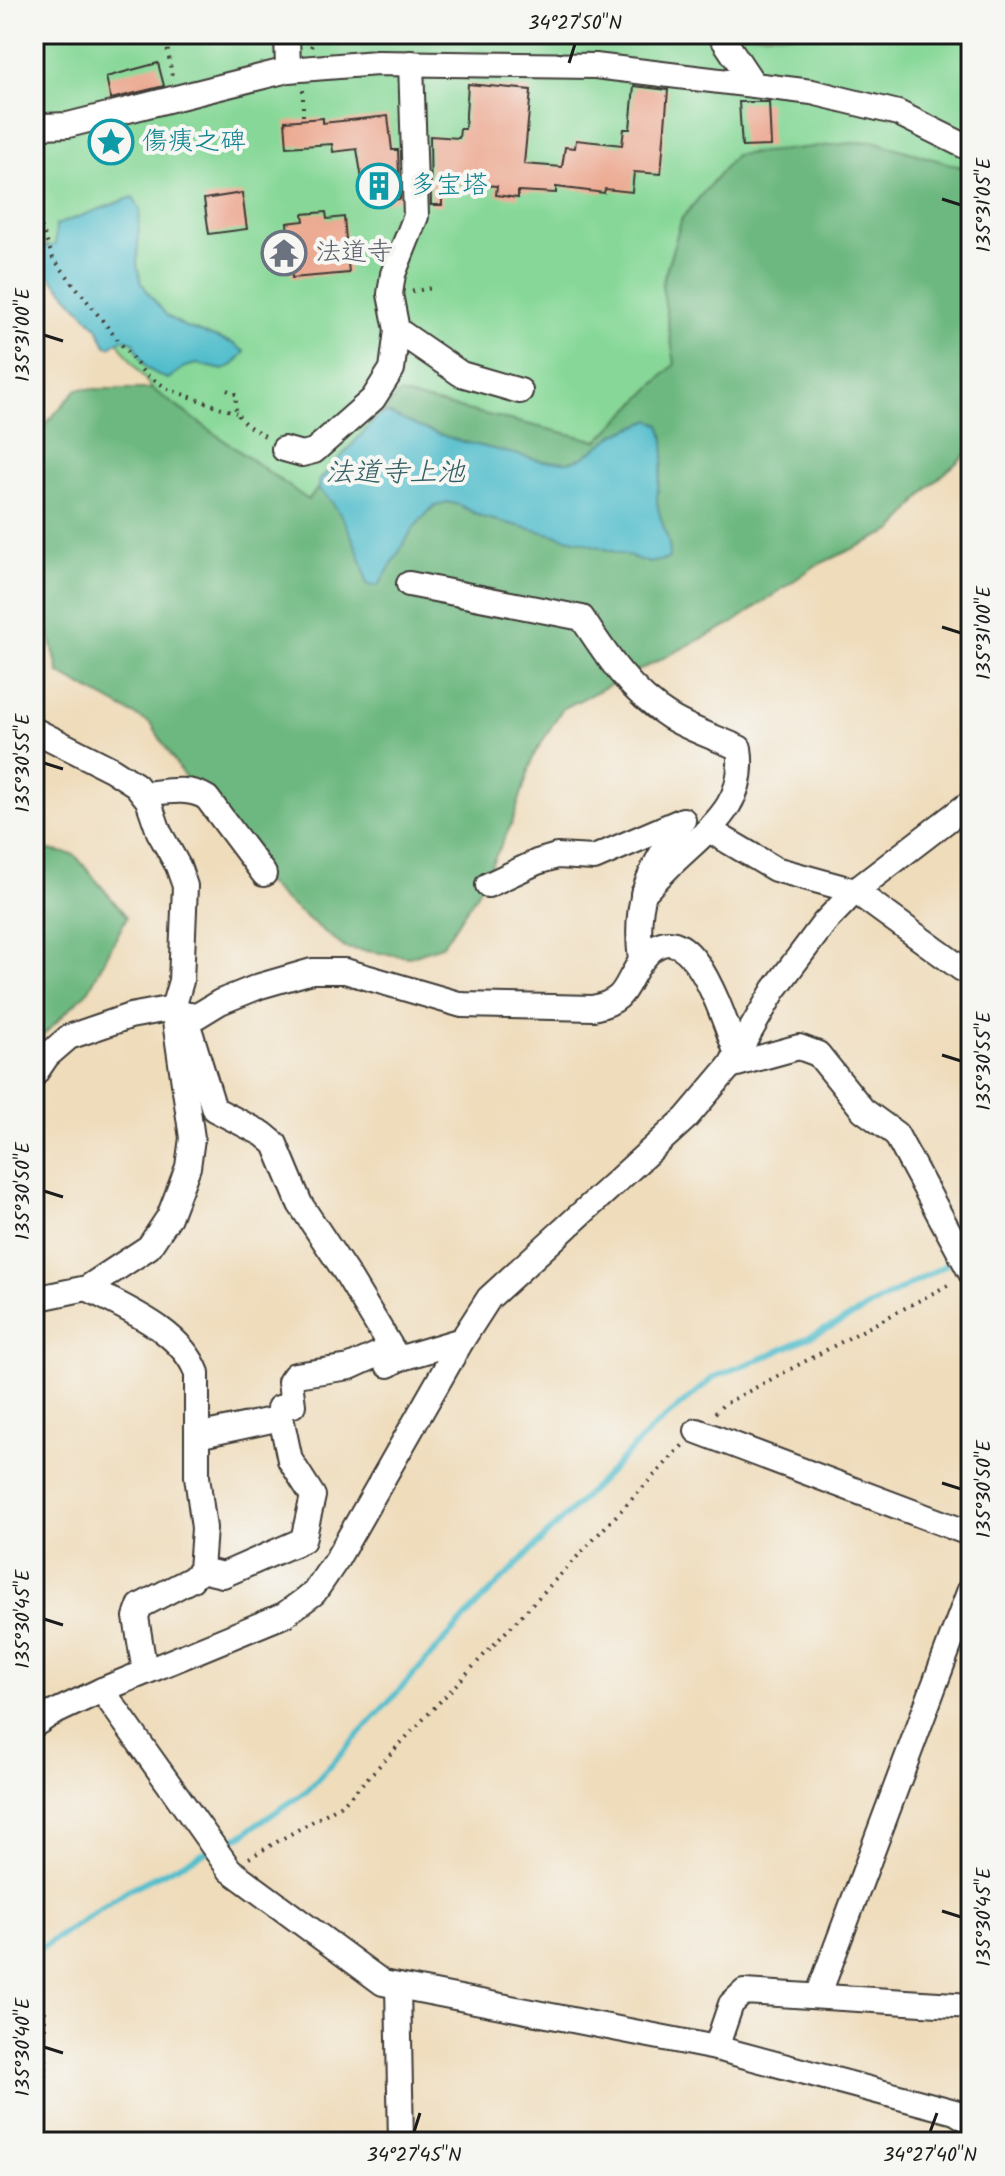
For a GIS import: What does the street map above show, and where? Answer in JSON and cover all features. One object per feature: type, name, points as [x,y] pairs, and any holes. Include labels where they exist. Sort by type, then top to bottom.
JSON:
[{"type":"street","points":[[287,34],[295,78]]},
{"type":"street","points":[[720,34],[754,85]]},
{"type":"street","points":[[284,449],[302,454],[314,451],[373,399],[392,369],[397,330],[390,294],[393,274],[416,216],[411,63]]},
{"type":"street","points":[[34,123],[43,126],[68,125],[295,78],[411,63],[595,66],[812,92],[898,113],[971,149]]},
{"type":"street","points":[[397,330],[461,374],[520,391]]},
{"type":"street","points":[[409,584],[582,618],[609,658],[640,695],[671,718],[739,748],[742,764],[738,787],[726,812],[643,894]]},
{"type":"street","points":[[34,730],[136,785],[144,794],[159,832],[178,866],[185,886],[179,1011],[192,1138],[188,1167],[169,1217],[149,1247],[87,1288],[34,1299]]},
{"type":"street","points":[[144,794],[198,792],[207,798],[264,874]]},
{"type":"street","points":[[34,1725],[102,1690],[284,1615],[314,1593],[337,1559],[489,1298],[686,1118],[734,1060],[774,990],[825,922],[855,891],[971,802]]},
{"type":"street","points":[[488,885],[557,856],[594,858],[683,820],[652,867],[643,894],[638,937],[641,961]]},
{"type":"street","points":[[709,830],[775,869],[855,891],[962,969]]},
{"type":"street","points":[[34,1075],[47,1056],[69,1037],[130,1016],[179,1011],[197,1016],[220,1002],[260,986],[312,971],[345,971],[462,1005],[593,1008],[611,1004],[623,994],[641,961],[652,948],[664,943],[678,946],[692,955],[705,974],[734,1060]]},
{"type":"street","points":[[179,1011],[214,1109],[263,1134],[275,1144],[300,1204],[398,1359]]},
{"type":"street","points":[[734,1060],[799,1047],[818,1054],[863,1110],[896,1134],[971,1273]]},
{"type":"street","points":[[87,1288],[168,1335],[192,1360],[197,1373],[197,1476],[204,1528],[201,1570],[192,1579],[140,1606],[136,1617],[145,1672]]},
{"type":"street","points":[[201,1570],[223,1575],[303,1540],[313,1496],[290,1460],[279,1408],[293,1405],[290,1382],[295,1375],[350,1367],[381,1353],[388,1365],[398,1359],[462,1340]]},
{"type":"street","points":[[197,1436],[281,1418]]},
{"type":"street","points":[[697,1431],[971,1534]]},
{"type":"street","points":[[818,1996],[971,1587]]},
{"type":"street","points":[[102,1690],[230,1870],[383,1983],[716,2048],[955,2112],[970,2121]]},
{"type":"street","points":[[398,1986],[401,2142]]},
{"type":"street","points":[[716,2048],[731,2004],[744,1992],[971,2006]]},
{"type":"path","points":[[165,34],[169,58]]},
{"type":"path","points":[[311,47],[317,34]]},
{"type":"path","points":[[295,78],[303,116]]},
{"type":"path","points":[[34,224],[41,226],[53,258],[144,373],[168,389],[236,413]]},
{"type":"path","points":[[227,390],[237,395],[234,404],[236,413],[245,425],[284,449]]},
{"type":"path","points":[[230,1870],[343,1804],[723,1405],[971,1273]]},
{"type":"path","points":[[45,2011],[45,2142]]},
{"type":"green space","points":[[34,34],[971,34],[971,170],[959,166],[682,218],[662,284],[675,364],[598,441],[399,394],[308,500],[152,389],[34,228]]},
{"type":"green space","points":[[872,141],[971,170],[971,450],[929,487],[894,530],[815,566],[733,623],[562,709],[534,755],[512,823],[476,895],[442,946],[409,957],[345,948],[282,898],[228,846],[151,724],[59,673],[34,573],[34,437],[77,389],[152,389],[308,500],[399,394],[598,441],[675,364],[662,285],[682,218],[735,155]]},
{"type":"green space","points":[[34,847],[75,855],[127,917],[89,990],[34,1044]]},
{"type":"water","points":[[133,197],[140,209],[137,264],[141,281],[167,316],[186,327],[232,343],[245,352],[233,365],[223,370],[197,364],[185,367],[168,379],[153,372],[142,362],[134,342],[122,339],[110,347],[106,346],[97,327],[44,270],[44,247],[55,245],[56,225]]},
{"type":"water","name":"法道寺上池","points":[[388,413],[456,440],[543,461],[569,462],[584,457],[616,434],[651,420],[660,425],[663,435],[663,462],[657,499],[669,547],[668,559],[650,563],[583,542],[482,517],[447,502],[433,507],[414,527],[379,585],[367,584],[350,533],[336,508],[319,490],[319,481],[378,416]]},
{"type":"building","points":[[158,63],[164,86],[111,99],[106,77]]},
{"type":"building","points":[[468,84],[531,90],[524,164],[562,167],[565,147],[575,148],[576,140],[622,145],[624,129],[630,129],[634,86],[668,90],[661,174],[634,172],[632,192],[605,189],[604,193],[556,187],[556,193],[518,191],[518,198],[496,195],[497,186],[442,182],[442,205],[431,205],[430,136],[459,138],[460,129],[465,129]]},
{"type":"building","points":[[739,102],[769,102],[771,146],[742,147]]},
{"type":"building","points":[[388,116],[392,150],[398,150],[400,199],[366,204],[357,149],[333,152],[332,144],[287,147],[285,121],[323,118],[323,123]]},
{"type":"building","points":[[242,193],[247,229],[209,234],[204,199]]},
{"type":"building","points":[[326,212],[327,219],[344,217],[349,273],[292,278],[287,223],[304,221],[303,214]]},
{"type":"waterway","points":[[218,1846],[242,1835],[308,1790],[477,1605],[650,1431],[714,1377],[841,1322],[946,1265]]},
{"type":"waterway","points":[[34,1953],[128,1890],[208,1851]]},
{"type":"place","name":"傷痍之碑","points":[[111,142]]},
{"type":"place","name":"多宝塔","points":[[379,186]]},
{"type":"place","name":"法道寺","points":[[284,253]]}]
